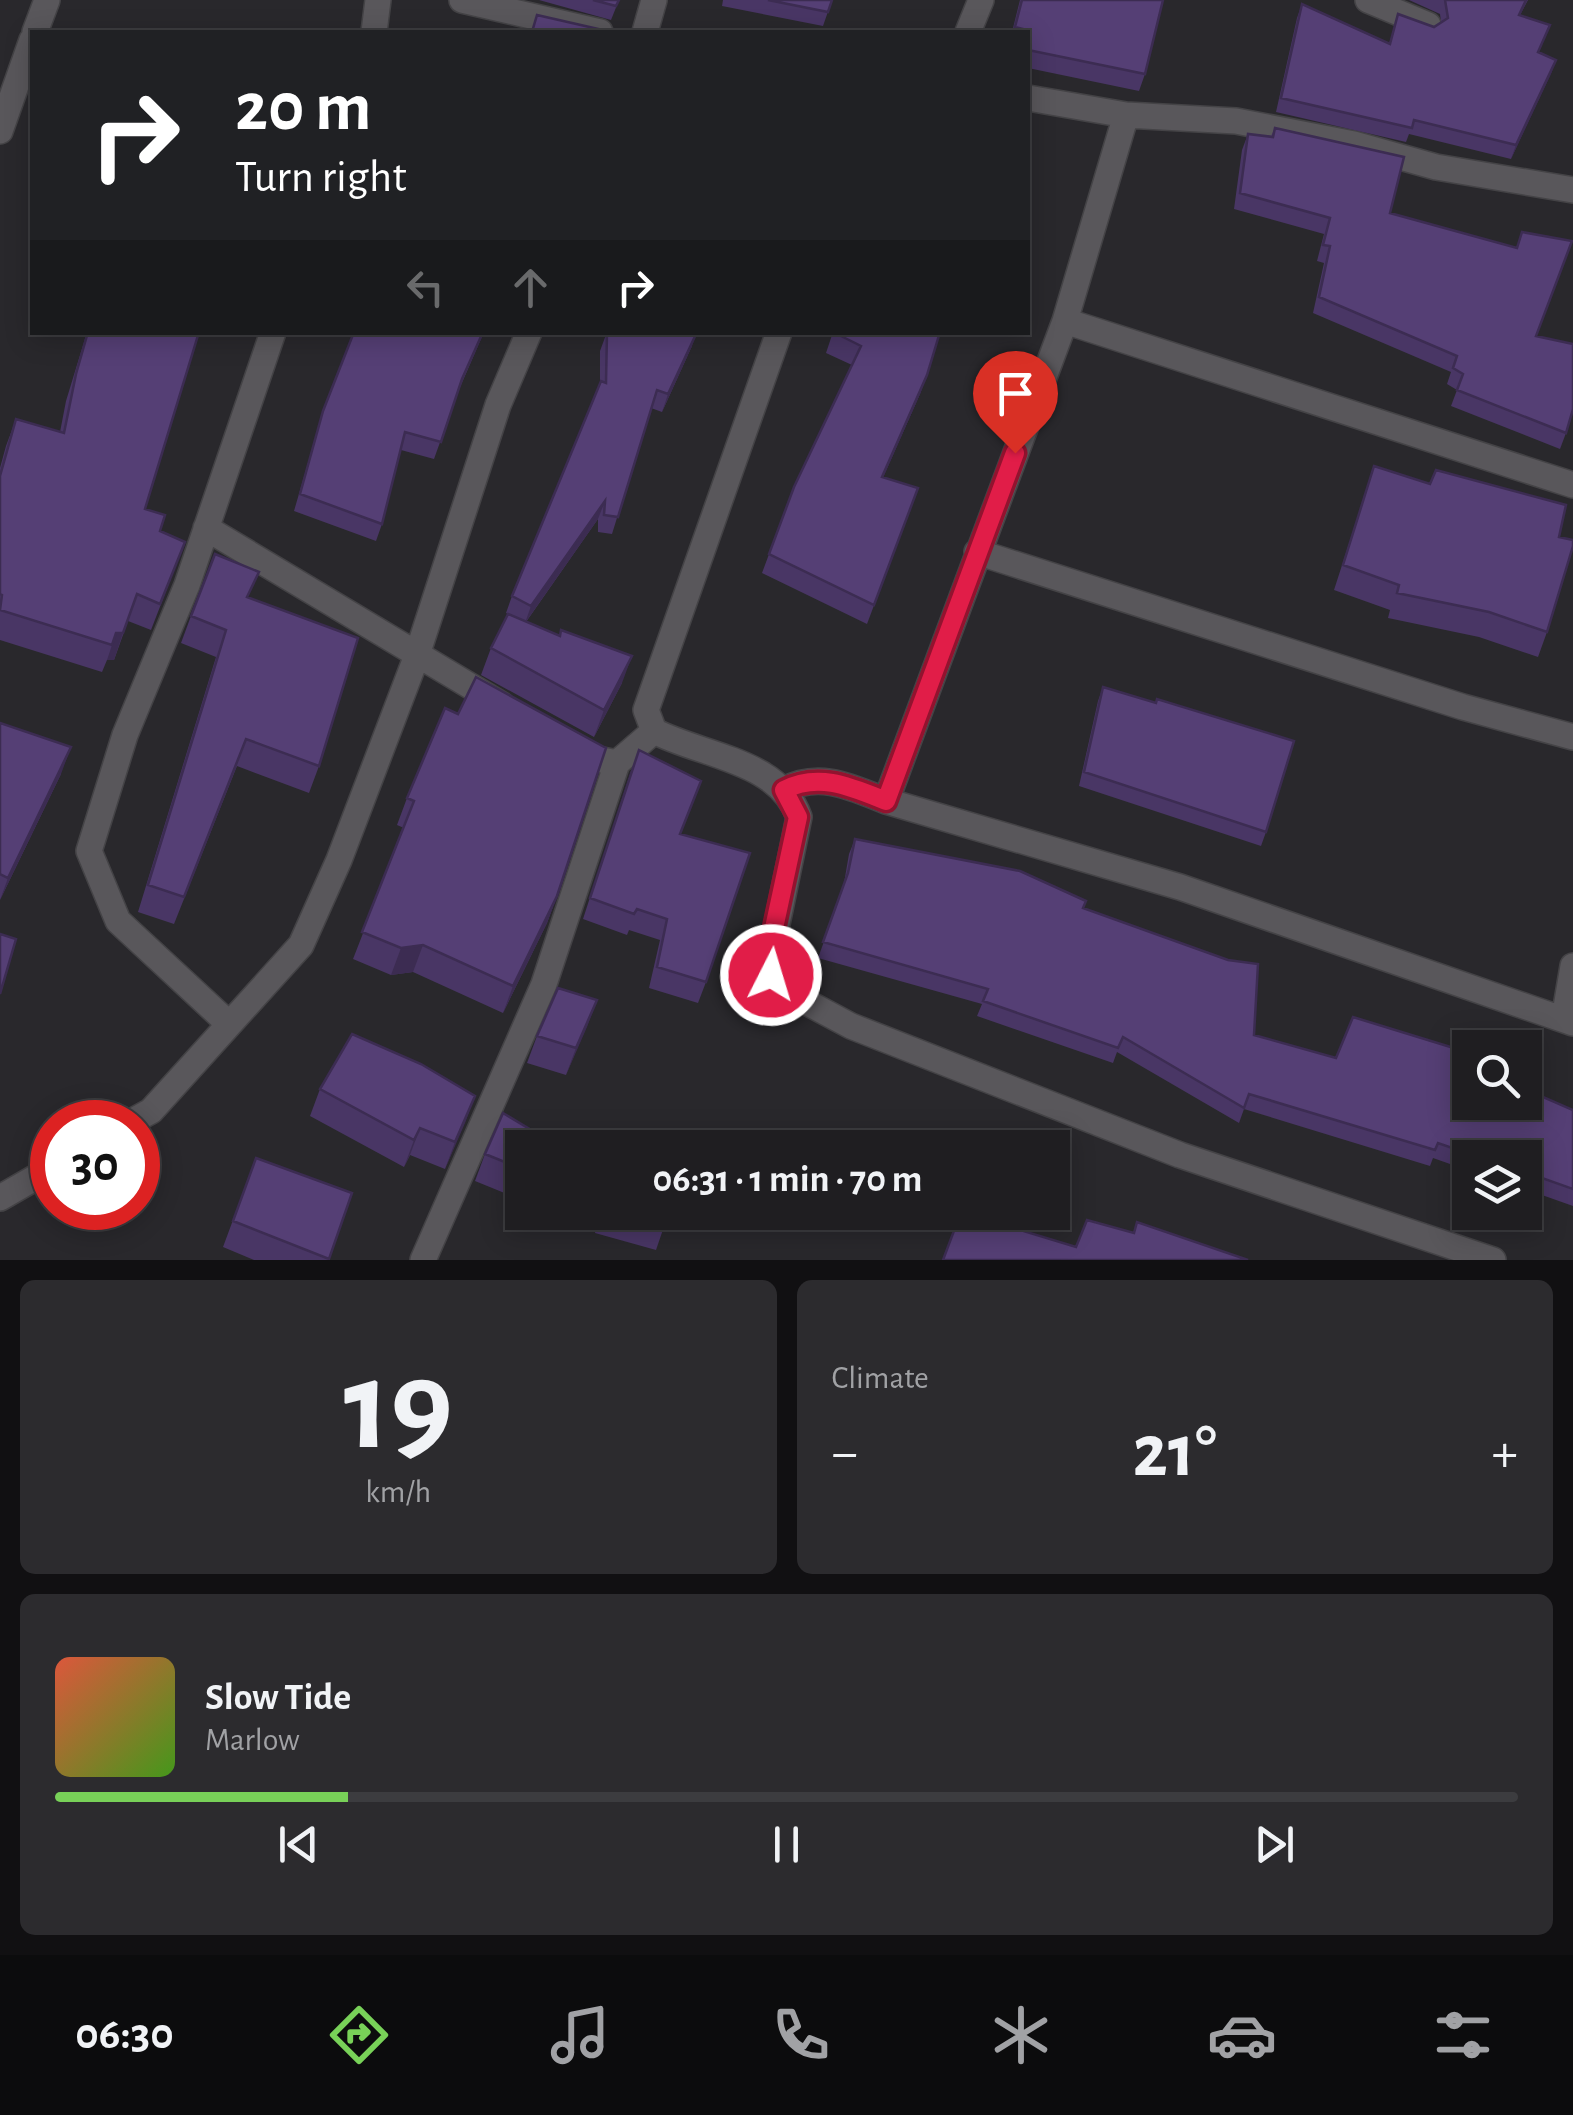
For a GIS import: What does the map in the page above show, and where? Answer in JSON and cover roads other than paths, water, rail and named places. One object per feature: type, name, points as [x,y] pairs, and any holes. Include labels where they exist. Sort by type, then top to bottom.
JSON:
[{"type":"street","points":[[36,30],[47,0]]},
{"type":"street","points":[[374,30],[378,0]]},
{"type":"street","points":[[462,0],[591,30]]},
{"type":"street","points":[[645,30],[654,0]]},
{"type":"street","points":[[969,30],[981,0]]},
{"type":"street","points":[[1368,0],[1428,26]]},
{"type":"street","points":[[0,131],[30,46]]},
{"type":"street","points":[[1030,98],[1126,116],[1236,121],[1354,144],[1436,167],[1573,190]]},
{"type":"street","points":[[886,801],[1065,321],[1126,116]]},
{"type":"street","points":[[1065,321],[1573,485]]},
{"type":"street","points":[[229,1024],[118,921],[89,851],[125,735],[187,586],[271,335]]},
{"type":"street","points":[[160,1102],[301,945],[339,860],[416,658],[498,405],[528,335]]},
{"type":"street","points":[[778,335],[646,710],[654,731],[768,776],[784,790],[798,817],[771,942],[771,975],[780,988],[850,1026],[1180,1156],[1493,1260]]},
{"type":"street","points":[[206,528],[416,658],[517,713]]},
{"type":"street","points":[[977,552],[1463,707],[1573,737]]},
{"type":"street","points":[[584,750],[612,765],[654,731]]},
{"type":"street","points":[[433,1258],[544,984],[617,762]]},
{"type":"street","points":[[784,790],[800,782],[842,784],[886,801],[1180,887],[1568,1021],[1573,966]]},
{"type":"street","points":[[0,1198],[30,1181]]}]
